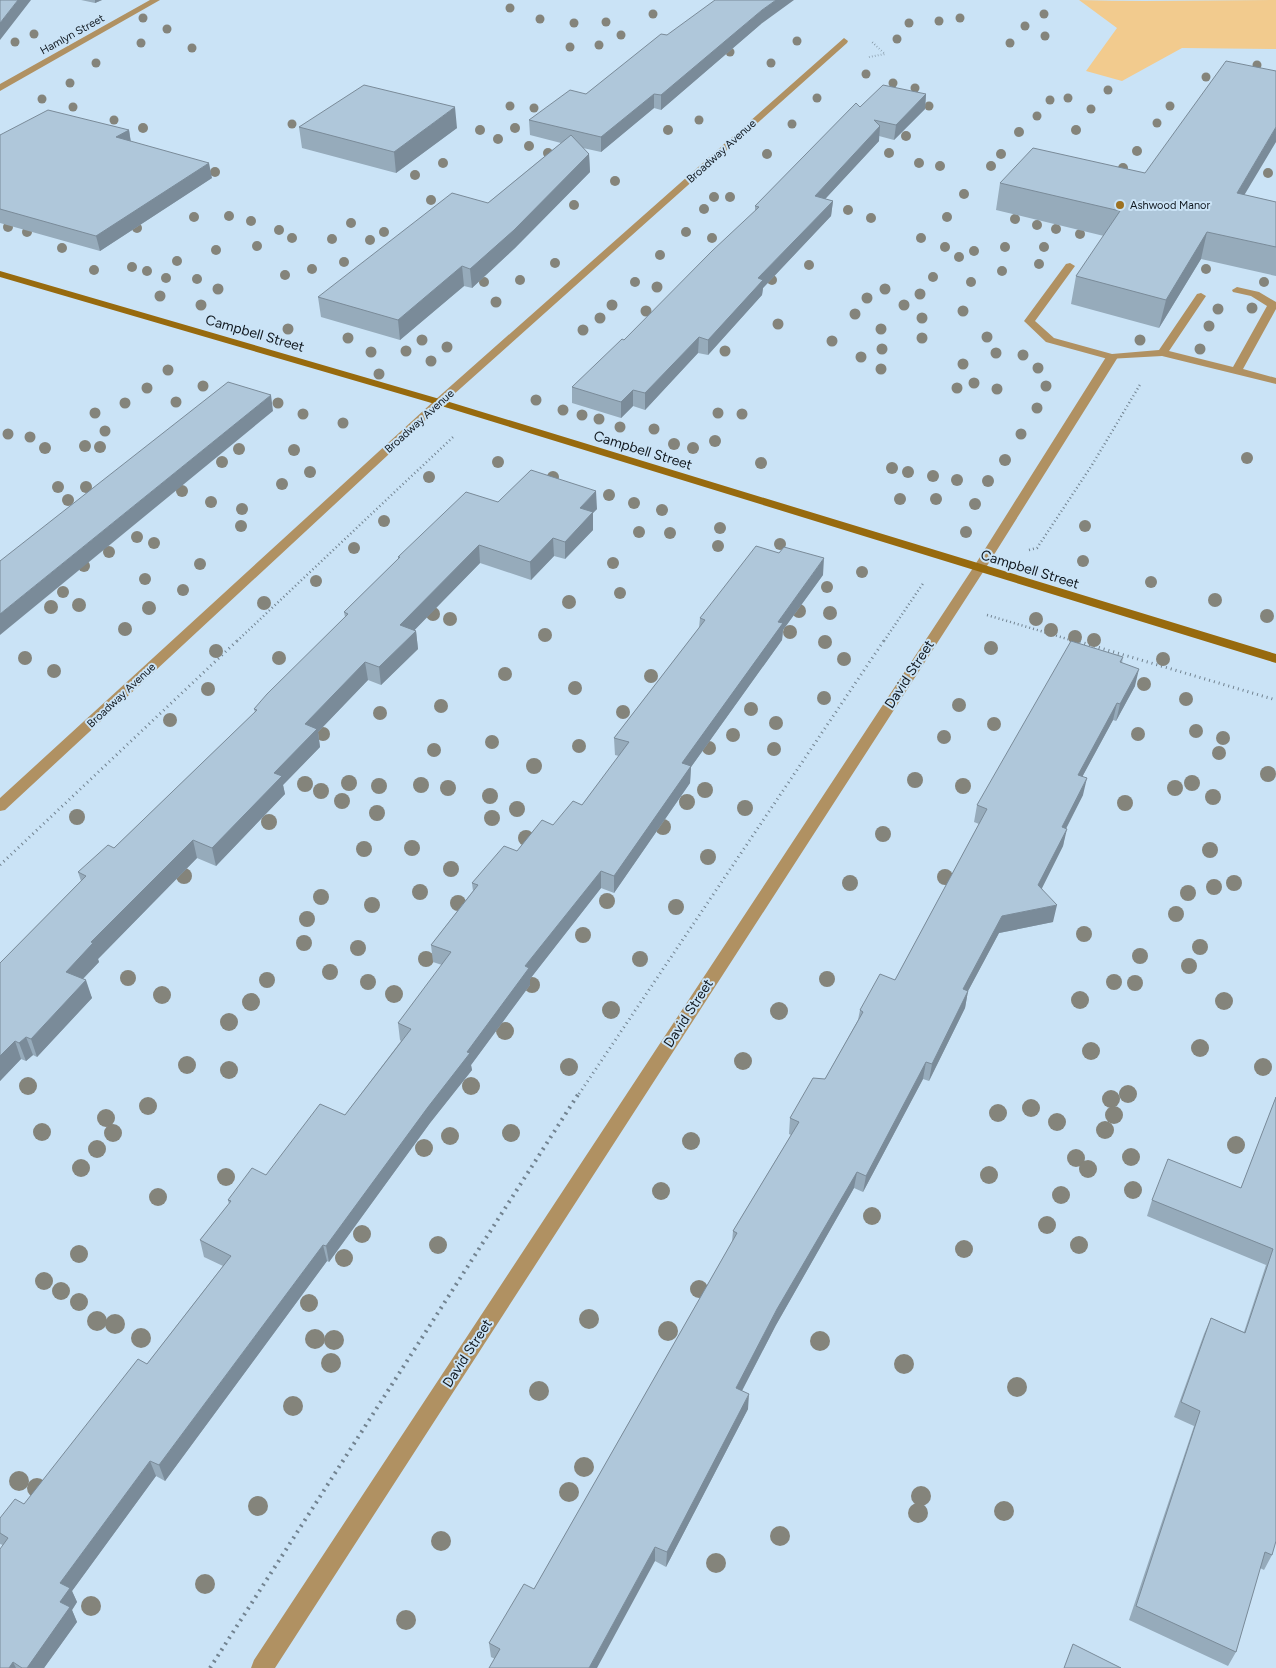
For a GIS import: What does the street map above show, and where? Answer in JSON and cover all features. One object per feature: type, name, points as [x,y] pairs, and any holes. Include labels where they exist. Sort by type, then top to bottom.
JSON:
[{"type":"street","name":"Hamlyn Street","points":[[0,88],[156,0]]},
{"type":"street","name":"Broadway Avenue","points":[[0,806],[439,402],[844,41]]},
{"type":"street","points":[[1070,266],[1029,322],[1050,340],[1112,357],[1162,352],[1276,382]]},
{"type":"street","name":"Campbell Street","points":[[0,274],[439,402],[1276,659]]},
{"type":"street","points":[[1236,371],[1273,305],[1255,294],[1237,290]]},
{"type":"street","points":[[1162,352],[1201,296]]},
{"type":"street","name":"David Street","points":[[262,1668],[956,602],[980,569],[1112,357]]},
{"type":"path","points":[[862,60],[871,56],[885,54],[873,42],[865,39]]},
{"type":"path","points":[[1001,576],[1019,553],[1038,548],[1092,465],[1145,376]]},
{"type":"path","points":[[0,865],[456,434]]},
{"type":"path","points":[[210,1668],[549,1138],[928,575],[967,587]]},
{"type":"path","points":[[919,589],[978,612],[1276,700]]},
{"type":"shaded area","points":[[1079,0],[1276,0],[1276,49],[1182,48],[1122,81],[1086,71],[1117,28]]},
{"type":"building","points":[[0,0],[18,0],[0,23]]},
{"type":"building","points":[[715,0],[776,0],[661,95],[654,94],[601,137],[529,120],[570,90],[586,94],[661,34],[667,35]]},
{"type":"building","name":"Ashwood Manor","points":[[1226,61],[1276,71],[1276,127],[1237,193],[1276,202],[1276,247],[1207,232],[1166,300],[1076,276],[1120,211],[1000,183],[1033,148],[1145,173]]},
{"type":"building","points":[[364,85],[455,107],[394,152],[299,127]]},
{"type":"building","points":[[883,85],[926,94],[896,125],[874,120],[880,126],[815,196],[833,201],[758,278],[763,280],[708,340],[699,337],[645,393],[633,390],[621,402],[572,387],[622,339],[624,340],[712,251],[759,207],[755,206],[856,103],[860,107]]},
{"type":"building","points":[[48,110],[129,130],[116,137],[209,163],[96,236],[0,209],[0,135]]},
{"type":"building","points":[[571,135],[589,154],[514,230],[470,269],[462,266],[398,320],[318,297],[452,193],[488,203]]},
{"type":"building","points":[[228,382],[271,395],[0,614],[0,561]]},
{"type":"building","points":[[531,470],[596,491],[580,508],[593,512],[565,542],[553,538],[530,562],[479,545],[400,625],[416,631],[379,667],[365,662],[305,724],[317,729],[274,773],[282,776],[212,848],[193,840],[91,942],[93,943],[66,972],[86,980],[31,1039],[26,1037],[19,1043],[15,1041],[0,1056],[0,963],[86,876],[78,872],[108,845],[114,848],[257,710],[254,709],[267,694],[348,614],[344,612],[466,492],[498,502]]},
{"type":"building","points":[[756,546],[779,553],[784,547],[824,558],[778,622],[783,623],[682,763],[691,766],[614,876],[601,871],[525,966],[529,968],[467,1052],[470,1053],[326,1246],[323,1245],[159,1465],[150,1461],[60,1583],[70,1588],[60,1602],[70,1607],[27,1668],[22,1668],[13,1662],[9,1668],[0,1668],[0,1549],[8,1538],[0,1533],[0,1518],[15,1499],[24,1504],[138,1359],[147,1364],[231,1256],[200,1240],[231,1201],[228,1200],[252,1168],[266,1175],[320,1104],[345,1115],[411,1029],[398,1023],[451,952],[431,945],[478,885],[472,883],[504,846],[517,851],[542,820],[553,825],[573,801],[582,805],[629,742],[614,738],[705,620],[700,618]]},
{"type":"building","points":[[1071,641],[1123,657],[1120,662],[1139,669],[1120,704],[1117,703],[1078,775],[1087,778],[1062,827],[1067,829],[1038,885],[1057,905],[1002,916],[963,989],[968,991],[932,1064],[926,1062],[866,1176],[857,1172],[777,1309],[736,1388],[749,1394],[667,1552],[655,1547],[589,1668],[489,1668],[500,1649],[489,1643],[524,1584],[534,1589],[737,1233],[733,1231],[799,1122],[790,1118],[813,1078],[825,1079],[863,1012],[860,1010],[880,974],[895,980],[987,809],[977,805]]},
{"type":"building","points":[[1276,1097],[1276,1541],[1272,1555],[1265,1552],[1236,1652],[1136,1606],[1200,1411],[1181,1402],[1211,1318],[1245,1333],[1273,1249],[1152,1200],[1168,1159],[1241,1188]]},
{"type":"building","points":[[1073,1644],[1121,1668],[1064,1668]]},
{"type":"place","name":"Ashwood Manor","points":[[1120,205]]}]
